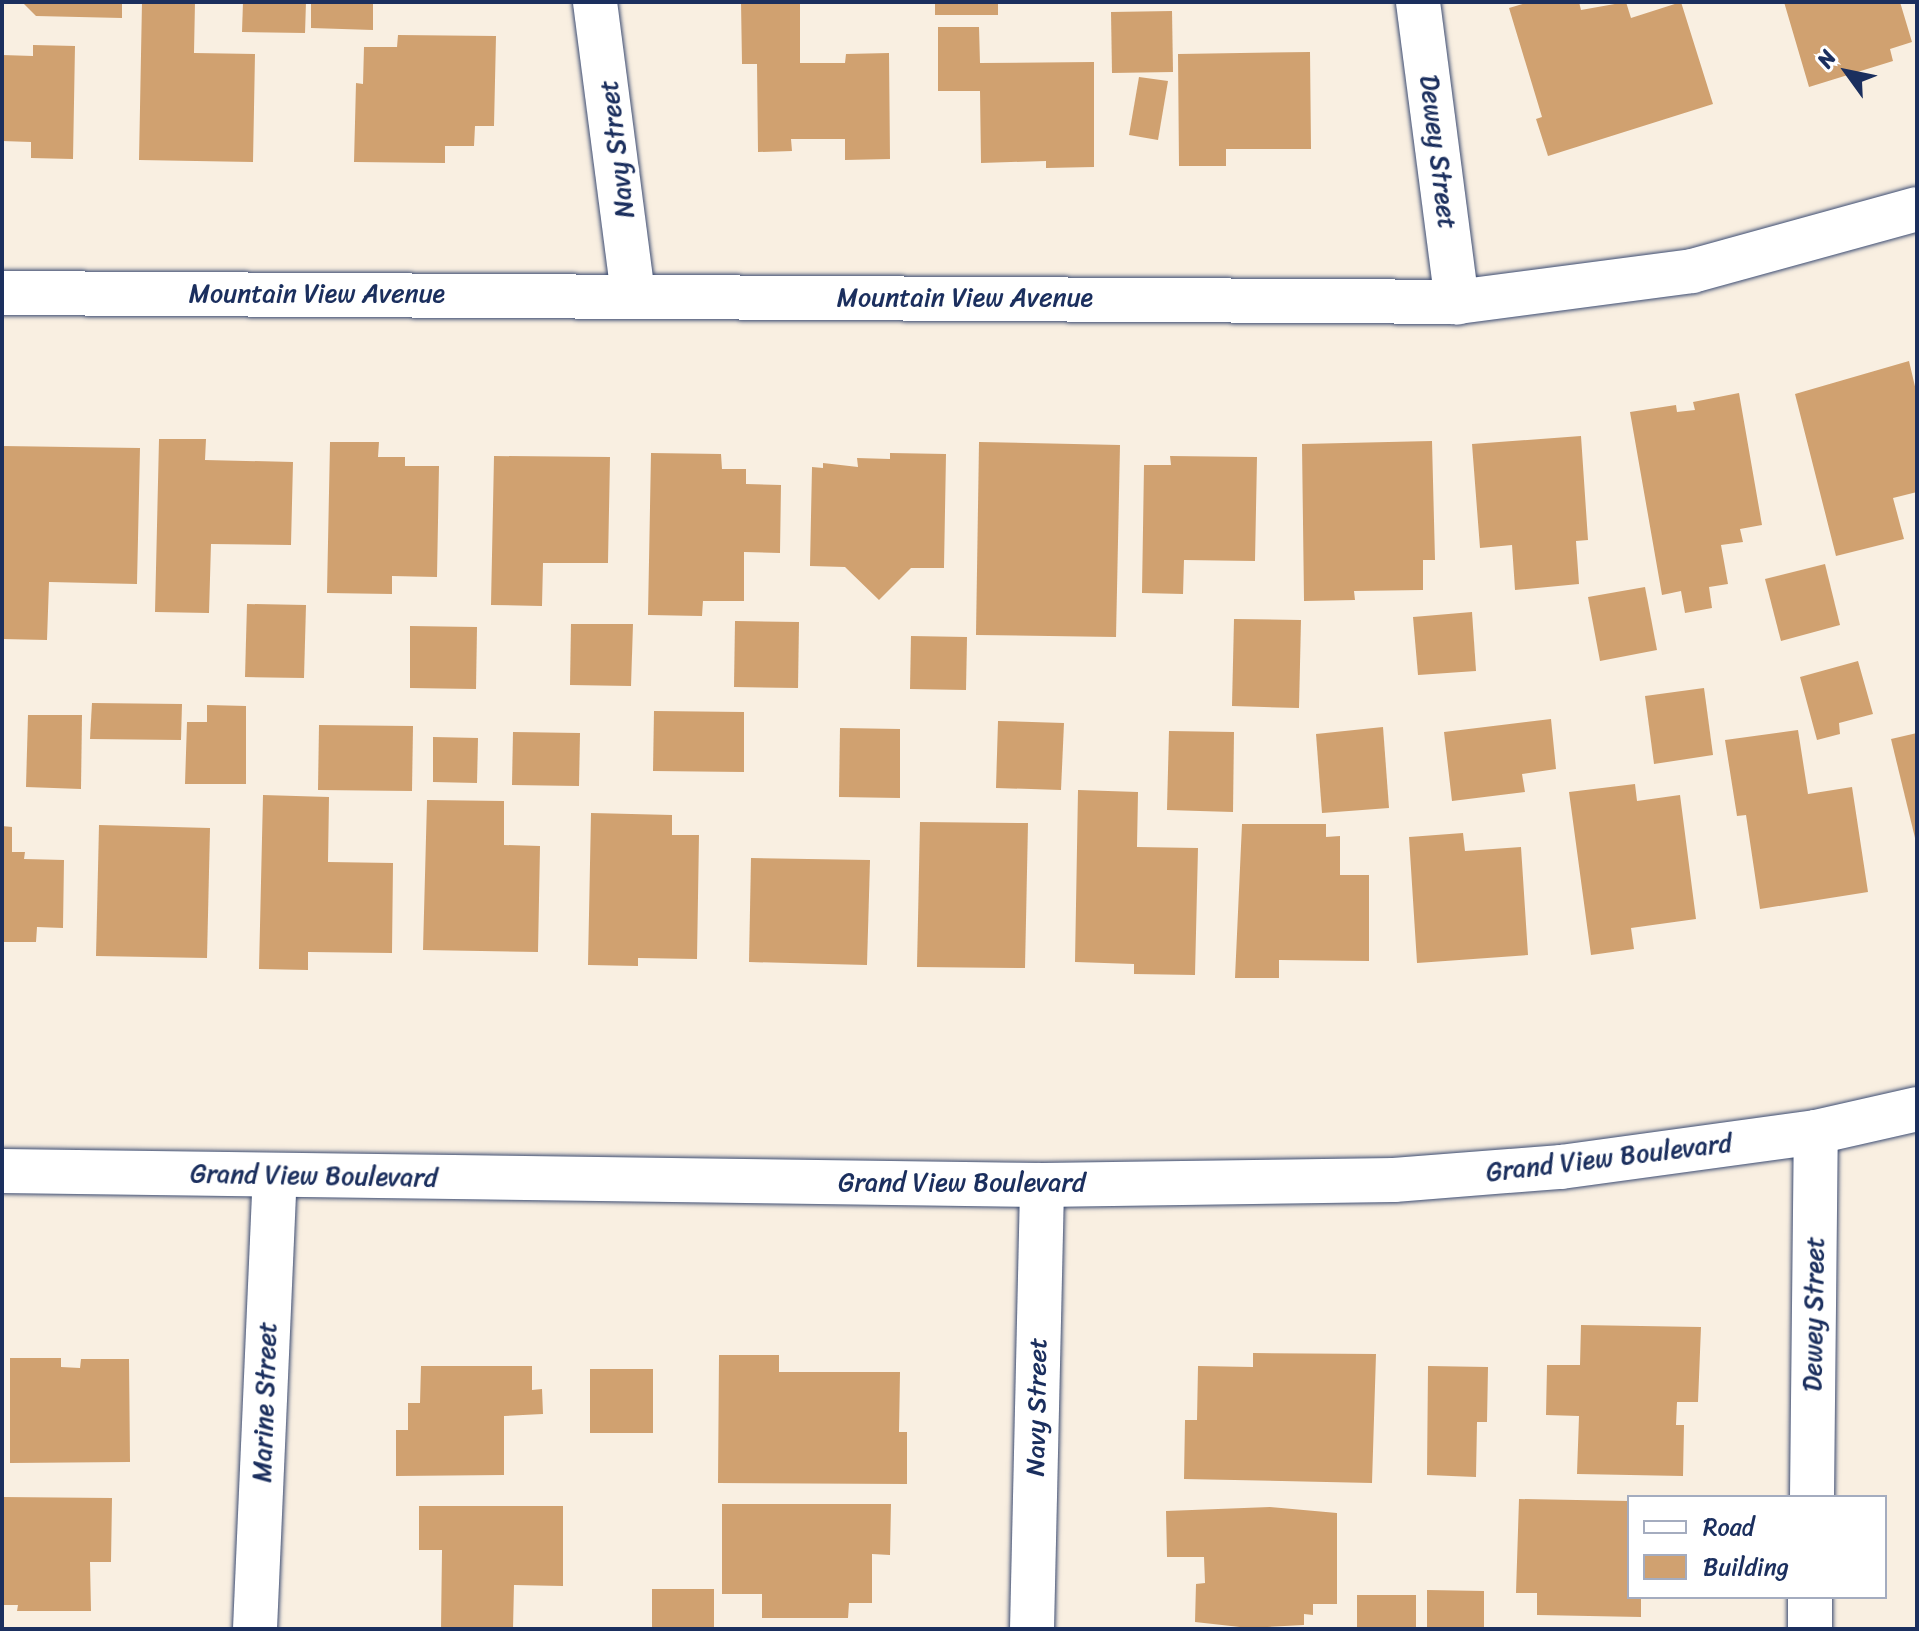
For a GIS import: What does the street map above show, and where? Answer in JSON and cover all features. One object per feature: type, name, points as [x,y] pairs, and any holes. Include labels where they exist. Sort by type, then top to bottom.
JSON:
[{"type":"street","name":"Navy Street","points":[[595,2],[633,296]]},
{"type":"street","name":"Dewey Street","points":[[1418,2],[1457,302]]},
{"type":"street","name":"Mountain View Avenue","points":[[2,293],[1457,302],[1692,271],[1917,209]]},
{"type":"street","name":"Grand View Boulevard","points":[[2,1171],[1042,1185],[1409,1179],[1561,1167],[1816,1132],[1917,1109]]},
{"type":"street","name":"Dewey Street","points":[[1812,1495],[1816,1132]]},
{"type":"street","name":"Marine Street","points":[[255,1629],[275,1175]]},
{"type":"street","name":"Navy Street","points":[[1032,1629],[1042,1185]]},
{"type":"street","points":[[1810,1599],[1810,1629]]},
{"type":"building","points":[[22,2],[122,2],[122,18],[36,16]]},
{"type":"building","points":[[142,2],[195,2],[194,53],[255,54],[253,162],[139,160]]},
{"type":"building","points":[[243,2],[306,2],[305,33],[242,32]]},
{"type":"building","points":[[311,2],[373,2],[373,30],[311,28]]},
{"type":"building","points":[[741,2],[800,2],[800,63],[845,63],[846,54],[889,53],[890,159],[845,160],[845,139],[791,139],[792,151],[758,152],[757,64],[742,64]]},
{"type":"building","points":[[935,2],[998,2],[998,15],[935,15]]},
{"type":"building","points":[[1529,2],[1579,2],[1581,10],[1626,2],[1631,18],[1681,2],[1713,104],[1548,156],[1536,119],[1542,117],[1509,8]]},
{"type":"building","points":[[1784,2],[1900,2],[1912,42],[1890,49],[1893,61],[1809,87]]},
{"type":"building","points":[[1172,11],[1173,72],[1112,73],[1111,12]]},
{"type":"building","points":[[938,27],[979,27],[980,63],[1094,62],[1094,167],[1046,168],[1046,161],[981,163],[980,91],[938,91]]},
{"type":"building","points":[[398,35],[496,36],[494,126],[475,126],[474,146],[445,146],[445,163],[354,162],[356,83],[363,84],[364,47],[397,47]]},
{"type":"building","points":[[33,45],[75,46],[73,159],[31,158],[31,142],[2,141],[2,55],[33,56]]},
{"type":"building","points":[[1310,52],[1311,149],[1226,149],[1226,166],[1179,166],[1178,54]]},
{"type":"building","points":[[1139,77],[1168,81],[1158,140],[1129,135]]},
{"type":"building","points":[[1909,361],[1917,395],[1917,492],[1893,498],[1904,539],[1836,556],[1795,394]]},
{"type":"building","points":[[1739,393],[1762,525],[1740,529],[1743,542],[1721,545],[1728,584],[1709,587],[1712,608],[1685,613],[1681,591],[1662,595],[1630,412],[1676,405],[1677,412],[1695,410],[1693,402]]},
{"type":"building","points":[[1581,436],[1588,540],[1576,541],[1579,584],[1515,590],[1512,545],[1480,548],[1472,444]]},
{"type":"building","points":[[159,439],[206,439],[205,460],[293,462],[291,545],[211,544],[209,613],[155,612]]},
{"type":"building","points":[[1432,441],[1435,560],[1423,560],[1423,590],[1354,591],[1355,600],[1304,601],[1302,444]]},
{"type":"building","points":[[330,442],[379,442],[378,457],[405,457],[405,466],[439,466],[437,577],[392,576],[392,594],[327,593]]},
{"type":"building","points":[[979,442],[1120,445],[1116,637],[976,635]]},
{"type":"building","points":[[2,446],[140,448],[137,584],[49,582],[47,640],[2,639]]},
{"type":"building","points":[[651,453],[721,454],[722,469],[746,469],[746,484],[781,485],[780,553],[744,552],[744,601],[703,601],[702,616],[648,615]]},
{"type":"building","points":[[890,453],[946,454],[944,568],[911,568],[879,600],[845,567],[810,566],[812,467],[823,468],[823,463],[858,467],[857,458],[890,459]]},
{"type":"building","points":[[494,456],[610,457],[608,563],[543,563],[542,606],[491,605]]},
{"type":"building","points":[[1170,456],[1257,457],[1255,561],[1184,560],[1183,594],[1142,593],[1144,465],[1171,465]]},
{"type":"building","points":[[1825,564],[1840,625],[1781,641],[1765,579]]},
{"type":"building","points":[[1645,587],[1657,650],[1600,661],[1588,597]]},
{"type":"building","points":[[247,604],[306,605],[304,678],[245,677]]},
{"type":"building","points":[[1472,612],[1476,671],[1418,675],[1413,617]]},
{"type":"building","points":[[1234,619],[1301,620],[1299,708],[1232,706]]},
{"type":"building","points":[[735,621],[799,622],[798,688],[734,687]]},
{"type":"building","points":[[571,624],[633,624],[631,686],[570,685]]},
{"type":"building","points":[[410,626],[477,627],[476,689],[410,688]]},
{"type":"building","points":[[911,636],[967,637],[966,690],[910,689]]},
{"type":"building","points":[[1858,661],[1873,714],[1839,723],[1840,734],[1817,740],[1800,677]]},
{"type":"building","points":[[1704,688],[1713,755],[1654,764],[1645,696]]},
{"type":"building","points":[[92,703],[182,704],[181,740],[90,739]]},
{"type":"building","points":[[207,705],[246,706],[246,784],[185,784],[187,722],[207,722]]},
{"type":"building","points":[[654,711],[744,712],[744,772],[653,771]]},
{"type":"building","points":[[28,715],[82,715],[81,789],[26,787]]},
{"type":"building","points":[[1551,719],[1556,769],[1522,774],[1525,792],[1452,801],[1444,732]]},
{"type":"building","points":[[998,721],[1064,723],[1061,790],[996,788]]},
{"type":"building","points":[[319,725],[413,726],[412,791],[318,790]]},
{"type":"building","points":[[1383,727],[1389,808],[1322,813],[1316,734]]},
{"type":"building","points":[[840,728],[900,729],[900,798],[839,797]]},
{"type":"building","points":[[1798,730],[1808,794],[1852,787],[1868,892],[1760,909],[1746,815],[1737,816],[1725,740]]},
{"type":"building","points":[[1169,731],[1234,732],[1233,812],[1167,810]]},
{"type":"building","points":[[513,732],[580,733],[579,786],[512,785]]},
{"type":"building","points":[[1917,733],[1917,842],[1916,842],[1891,739]]},
{"type":"building","points":[[433,737],[478,738],[477,783],[433,782]]},
{"type":"building","points":[[1635,784],[1637,801],[1680,795],[1696,919],[1631,928],[1634,949],[1591,955],[1569,792]]},
{"type":"building","points":[[1078,790],[1138,792],[1137,847],[1198,848],[1195,975],[1134,974],[1134,964],[1075,962]]},
{"type":"building","points":[[263,795],[329,797],[328,862],[393,863],[392,953],[308,952],[308,970],[259,969]]},
{"type":"building","points":[[427,800],[504,801],[504,845],[540,846],[538,952],[423,950]]},
{"type":"building","points":[[591,813],[672,815],[672,835],[699,835],[697,959],[638,958],[638,966],[588,965]]},
{"type":"building","points":[[920,822],[1028,823],[1025,968],[917,967]]},
{"type":"building","points":[[1242,824],[1326,824],[1326,837],[1340,836],[1340,875],[1369,875],[1369,961],[1279,960],[1279,978],[1235,978]]},
{"type":"building","points":[[99,825],[210,828],[207,958],[96,956]]},
{"type":"building","points":[[2,826],[12,827],[12,852],[25,852],[24,859],[64,860],[63,928],[37,927],[36,942],[2,942]]},
{"type":"building","points":[[1463,833],[1465,851],[1521,847],[1528,955],[1417,963],[1409,837]]},
{"type":"building","points":[[751,858],[870,860],[867,965],[749,962]]},
{"type":"building","points":[[1581,1325],[1701,1327],[1698,1402],[1677,1402],[1676,1425],[1684,1425],[1683,1476],[1577,1474],[1579,1416],[1546,1415],[1547,1365],[1580,1365]]},
{"type":"building","points":[[1253,1353],[1376,1354],[1372,1483],[1184,1479],[1185,1420],[1197,1420],[1198,1366],[1253,1367]]},
{"type":"building","points":[[719,1355],[779,1355],[779,1372],[900,1372],[899,1432],[907,1432],[907,1484],[718,1483]]},
{"type":"building","points":[[10,1358],[61,1358],[61,1367],[80,1368],[81,1359],[129,1359],[130,1462],[10,1463]]},
{"type":"building","points":[[421,1366],[532,1366],[532,1390],[542,1389],[543,1414],[504,1416],[504,1475],[396,1476],[396,1430],[408,1430],[408,1403],[420,1403]]},
{"type":"building","points":[[1428,1366],[1488,1367],[1487,1422],[1477,1422],[1476,1477],[1427,1475]]},
{"type":"building","points":[[590,1369],[653,1369],[653,1433],[590,1433]]},
{"type":"building","points":[[2,1497],[112,1498],[111,1562],[90,1562],[91,1611],[17,1611],[18,1605],[2,1605]]},
{"type":"building","points":[[1519,1499],[1627,1501],[1627,1599],[1641,1599],[1641,1617],[1537,1615],[1537,1593],[1516,1593]]},
{"type":"building","points":[[722,1504],[891,1504],[890,1555],[872,1554],[872,1603],[849,1603],[848,1618],[762,1618],[762,1594],[722,1594]]},
{"type":"building","points":[[419,1506],[563,1506],[563,1586],[514,1585],[513,1629],[441,1629],[442,1550],[419,1550]]},
{"type":"building","points":[[1270,1507],[1337,1513],[1337,1604],[1313,1604],[1313,1615],[1304,1614],[1304,1625],[1249,1628],[1195,1622],[1196,1584],[1205,1583],[1204,1557],[1167,1557],[1166,1511]]},
{"type":"building","points":[[652,1589],[714,1589],[714,1629],[652,1629]]},
{"type":"building","points":[[1427,1590],[1484,1591],[1484,1629],[1427,1629]]},
{"type":"building","points":[[1357,1595],[1416,1595],[1416,1629],[1357,1629]]}]
